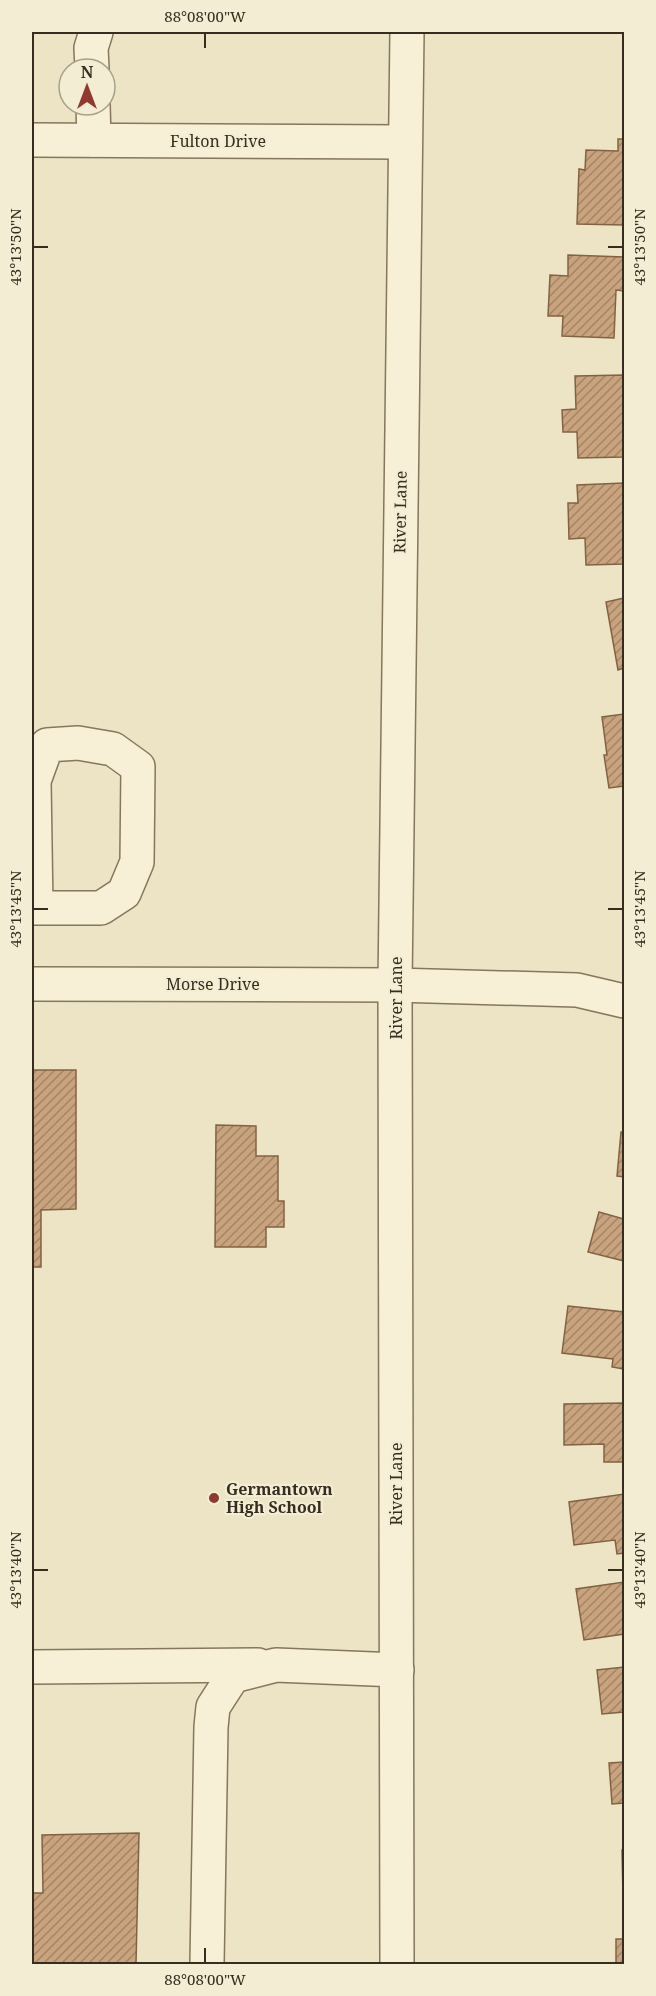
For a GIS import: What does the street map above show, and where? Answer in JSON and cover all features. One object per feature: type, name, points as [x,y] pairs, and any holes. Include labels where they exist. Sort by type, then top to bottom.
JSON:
[{"type":"street","points":[[91,57],[91,48],[96,32]]},
{"type":"street","name":"River Lane","points":[[397,1965],[395,985],[406,32]]},
{"type":"street","points":[[93,117],[94,140]]},
{"type":"street","name":"Fulton Drive","points":[[32,140],[404,142]]},
{"type":"street","points":[[78,743],[113,749],[138,767],[137,862],[124,893],[101,908],[34,908],[33,781],[47,745],[78,743]]},
{"type":"street","name":"Morse Drive","points":[[32,984],[395,985],[577,990],[624,1000]]},
{"type":"street","points":[[32,1667],[276,1665],[397,1670]]},
{"type":"street","points":[[207,1965],[213,1707],[233,1676],[276,1665]]},
{"type":"building","points":[[618,139],[624,139],[624,225],[577,224],[579,169],[585,170],[586,150],[618,151]]},
{"type":"building","points":[[568,255],[624,257],[624,291],[616,290],[614,338],[562,336],[563,316],[548,316],[550,275],[568,276]]},
{"type":"building","points":[[624,375],[624,457],[578,458],[577,432],[563,432],[562,410],[576,409],[575,376]]},
{"type":"building","points":[[624,483],[624,564],[586,565],[585,538],[569,539],[568,503],[578,503],[577,485]]},
{"type":"building","points":[[624,598],[624,668],[618,670],[606,602]]},
{"type":"building","points":[[624,714],[624,786],[609,788],[602,717]]},
{"type":"building","points":[[32,1070],[76,1070],[76,1209],[41,1210],[41,1267],[32,1267]]},
{"type":"building","points":[[216,1125],[256,1126],[256,1156],[278,1156],[278,1201],[284,1201],[284,1227],[266,1227],[266,1247],[215,1247]]},
{"type":"building","points":[[621,1132],[624,1132],[624,1177],[617,1176]]},
{"type":"building","points":[[599,1212],[624,1219],[624,1261],[588,1252]]},
{"type":"building","points":[[568,1306],[624,1312],[624,1369],[612,1367],[613,1359],[562,1353]]},
{"type":"building","points":[[624,1403],[624,1462],[604,1462],[604,1444],[564,1445],[564,1404]]},
{"type":"building","points":[[624,1494],[624,1553],[617,1554],[615,1540],[574,1545],[569,1502]]},
{"type":"building","points":[[624,1582],[624,1634],[584,1640],[576,1589]]},
{"type":"building","points":[[624,1667],[624,1712],[602,1714],[597,1670]]},
{"type":"building","points":[[624,1762],[624,1803],[612,1804],[609,1763]]},
{"type":"building","points":[[139,1833],[136,1964],[32,1964],[32,1893],[43,1893],[42,1835]]},
{"type":"building","points":[[624,1849],[624,1896],[623,1896],[622,1850]]},
{"type":"building","points":[[616,1939],[624,1939],[624,1964],[616,1964]]},
{"type":"place","name":"Germantown High School","points":[[214,1498]]}]
